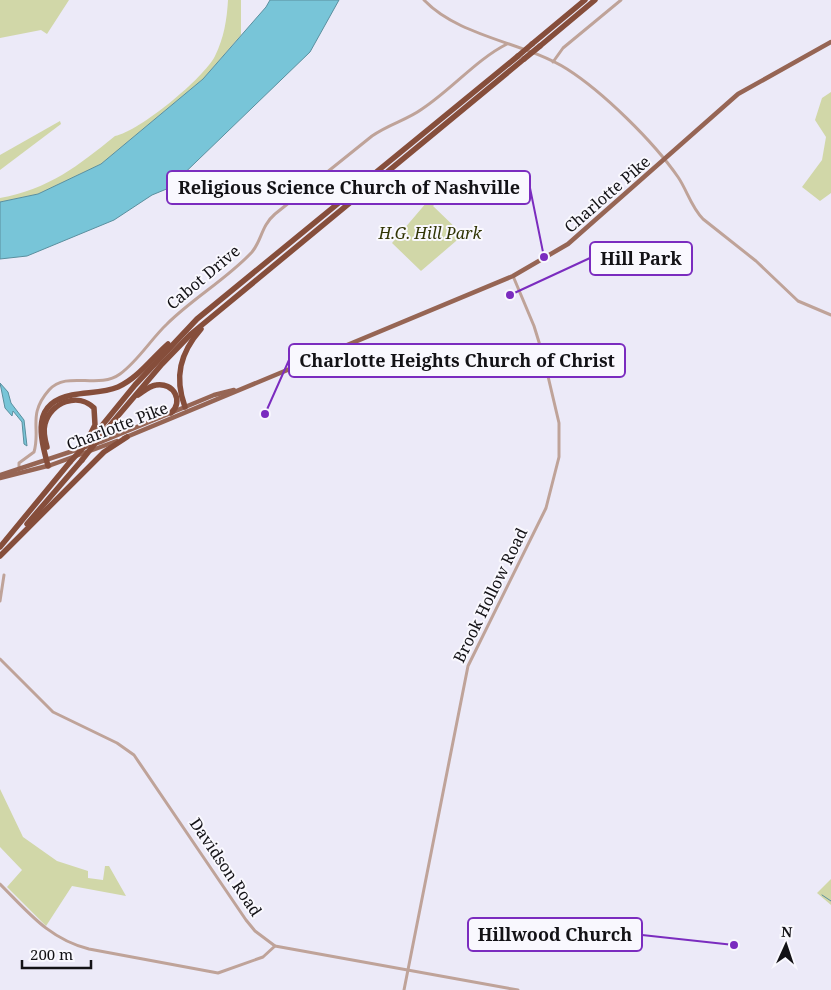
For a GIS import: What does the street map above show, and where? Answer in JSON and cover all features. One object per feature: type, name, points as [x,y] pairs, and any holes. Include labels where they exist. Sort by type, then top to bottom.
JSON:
[{"type":"highway","points":[[49,463],[40,437],[40,424],[49,406],[70,395],[107,390],[126,382],[585,0]]},
{"type":"highway","points":[[0,556],[162,364],[216,312],[595,0]]},
{"type":"highway","points":[[185,410],[180,393],[180,362],[190,342],[216,312]]},
{"type":"highway","points":[[0,547],[89,439],[182,334]]},
{"type":"highway","points":[[131,400],[151,386],[160,384],[168,386],[175,392],[178,402],[176,409],[170,413]]},
{"type":"highway","points":[[49,463],[44,424],[49,413],[66,400],[76,399],[88,402],[94,408],[95,425],[89,439]]},
{"type":"highway","points":[[0,556],[104,452],[127,437]]},
{"type":"main road","name":"Charlotte Pike","points":[[0,476],[49,463],[127,437],[214,395],[240,389],[513,276],[568,244],[738,94],[831,42]]},
{"type":"main road","name":"Charlotte Pike","points":[[49,463],[170,413],[185,410]]},
{"type":"street","points":[[424,0],[444,16],[553,62],[576,75],[640,133],[679,178],[696,212],[703,219],[756,261],[798,301],[831,315]]},
{"type":"street","points":[[553,62],[563,48],[621,0]]},
{"type":"street","name":"Cabot Drive","points":[[18,471],[20,463],[34,452],[35,418],[44,397],[54,385],[70,381],[106,381],[121,374],[168,323],[251,252],[263,226],[275,214],[372,136],[396,121],[421,110],[461,80],[490,54],[507,44]]},
{"type":"street","name":"Brook Hollow Road","points":[[404,990],[468,666],[546,508],[559,457],[559,425],[543,355],[534,326],[513,276]]},
{"type":"street","points":[[0,601],[4,575]]},
{"type":"street","name":"Davidson Road","points":[[0,659],[53,712],[117,743],[134,755],[246,920],[255,931],[275,946],[518,990]]},
{"type":"street","points":[[0,884],[50,933],[60,940],[86,948],[218,973],[263,957],[275,946]]},
{"type":"green space","points":[[0,0],[69,0],[47,34],[41,30],[0,38]]},
{"type":"green space","points":[[228,0],[241,0],[241,35],[203,79],[101,164],[38,194],[0,202],[0,198],[33,189],[62,175],[115,136],[126,132],[155,114],[185,90],[209,66],[215,56],[221,42]]},
{"type":"green space","points":[[831,92],[831,193],[820,201],[802,187],[822,160],[826,137],[815,120],[822,98]]},
{"type":"green space","points":[[60,121],[61,124],[0,170],[0,155]]},
{"type":"green space","name":"H.G. Hill Park","points":[[432,199],[438,201],[433,206],[463,235],[421,271],[392,243],[427,202]]},
{"type":"green space","points":[[0,789],[23,837],[57,861],[88,871],[88,878],[103,880],[105,866],[109,866],[126,896],[72,886],[46,926],[7,887],[22,870],[0,847]]},
{"type":"green space","points":[[831,879],[831,905],[817,893]]},
{"type":"water","points":[[270,0],[339,0],[310,52],[169,188],[152,195],[114,220],[27,256],[0,259],[0,202],[38,194],[101,164],[203,79]]},
{"type":"water","points":[[0,383],[8,392],[11,403],[24,420],[27,446],[24,444],[22,422],[13,411],[12,416],[5,408]]},
{"type":"waterway","points":[[822,895],[831,901]]},
{"type":"place","name":"Religious Science Church of Nashville","points":[[544,257]]},
{"type":"place","name":"Hill Park","points":[[510,295]]},
{"type":"place","name":"Charlotte Heights Church of Christ","points":[[265,414]]},
{"type":"place","name":"Hillwood Church","points":[[734,945]]}]
